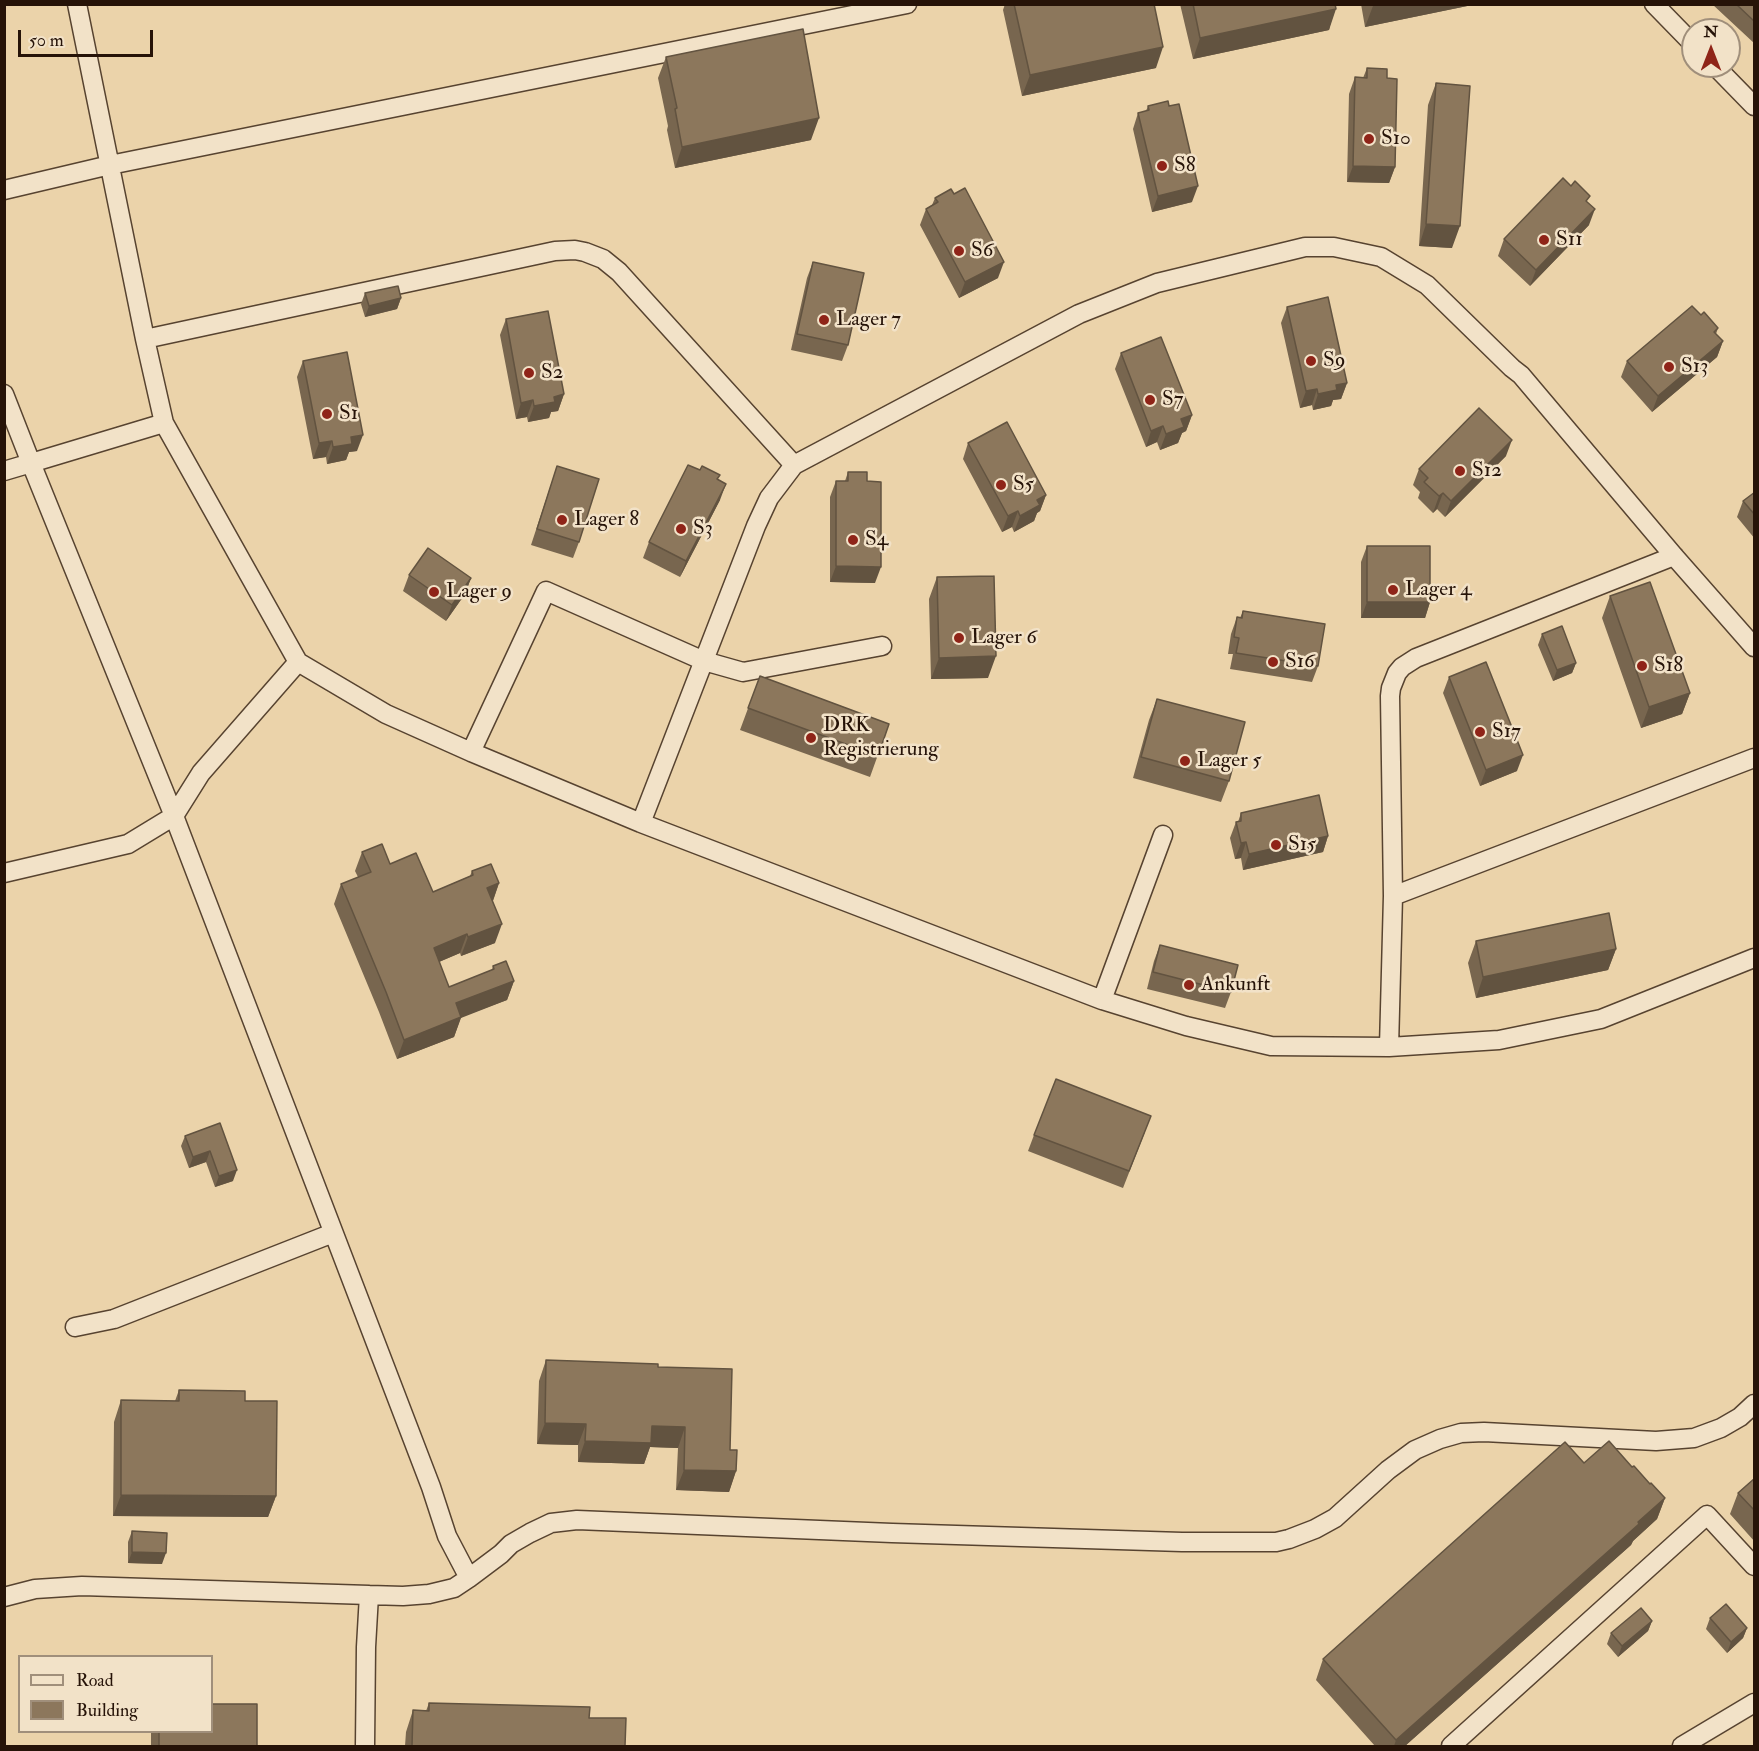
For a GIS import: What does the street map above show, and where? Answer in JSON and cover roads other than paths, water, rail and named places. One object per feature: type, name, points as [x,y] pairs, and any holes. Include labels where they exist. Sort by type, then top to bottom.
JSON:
[{"type":"street","points":[[77,4],[164,423],[298,662],[386,714],[641,823],[1102,1000],[1186,1026],[1271,1046],[1389,1047],[1499,1040],[1600,1019],[1755,958]]},
{"type":"street","points":[[4,190],[110,165],[907,4]]},
{"type":"street","points":[[1654,4],[1681,32]]},
{"type":"street","points":[[1727,78],[1755,105]]},
{"type":"street","points":[[641,823],[756,526],[769,498],[795,465],[1079,314],[1157,283],[1305,247],[1334,247],[1381,257],[1427,285],[1521,375],[1674,556],[1755,647]]},
{"type":"street","points":[[145,339],[555,252],[575,250],[603,259],[619,272],[795,465]]},
{"type":"street","points":[[4,394],[174,816],[430,1486],[447,1536],[469,1578]]},
{"type":"street","points":[[4,471],[164,423]]},
{"type":"street","points":[[1389,1047],[1393,896],[1390,696],[1393,680],[1402,667],[1416,658],[1674,556]]},
{"type":"street","points":[[471,752],[546,591],[704,661],[743,672],[882,646]]},
{"type":"street","points":[[4,873],[128,844],[174,816],[201,773],[298,662]]},
{"type":"street","points":[[1393,896],[1755,758]]},
{"type":"street","points":[[1102,1000],[1163,835]]},
{"type":"street","points":[[75,1327],[114,1319],[333,1233]]},
{"type":"street","points":[[4,1597],[35,1589],[82,1586],[387,1596],[429,1594],[454,1588],[501,1554],[511,1544],[530,1533],[551,1523],[577,1520],[1171,1542],[1276,1542],[1315,1529],[1335,1518],[1388,1470],[1415,1450],[1440,1439],[1461,1433],[1484,1432],[1656,1441],[1694,1438],[1721,1428],[1740,1417],[1755,1404]]},
{"type":"street","points":[[1451,1746],[1707,1515],[1755,1566]]},
{"type":"street","points":[[365,1746],[369,1594]]},
{"type":"street","points":[[1682,1746],[1755,1703]]},
{"type":"place","name":"S10","points":[[1369,139]]},
{"type":"place","name":"S8","points":[[1162,166]]},
{"type":"place","name":"S11","points":[[1544,240]]},
{"type":"place","name":"S6","points":[[959,251]]},
{"type":"place","name":"Lager 7","points":[[824,320]]},
{"type":"place","name":"S9","points":[[1311,361]]},
{"type":"place","name":"S13","points":[[1669,367]]},
{"type":"place","name":"S2","points":[[529,373]]},
{"type":"place","name":"S7","points":[[1150,400]]},
{"type":"place","name":"S1","points":[[327,414]]},
{"type":"place","name":"S12","points":[[1460,471]]},
{"type":"place","name":"S5","points":[[1001,485]]},
{"type":"place","name":"Lager 8","points":[[562,520]]},
{"type":"place","name":"S3","points":[[681,529]]},
{"type":"place","name":"S4","points":[[853,540]]},
{"type":"place","name":"Lager 4","points":[[1393,590]]},
{"type":"place","name":"Lager 9","points":[[434,592]]},
{"type":"place","name":"Lager 6","points":[[959,638]]},
{"type":"place","name":"S16","points":[[1273,662]]},
{"type":"place","name":"S18","points":[[1642,666]]},
{"type":"place","name":"S17","points":[[1480,732]]},
{"type":"place","name":"DRK Registrierung","points":[[811,738]]},
{"type":"place","name":"Lager 5","points":[[1185,761]]},
{"type":"place","name":"S15","points":[[1276,845]]},
{"type":"place","name":"Ankunft","points":[[1189,985]]}]
